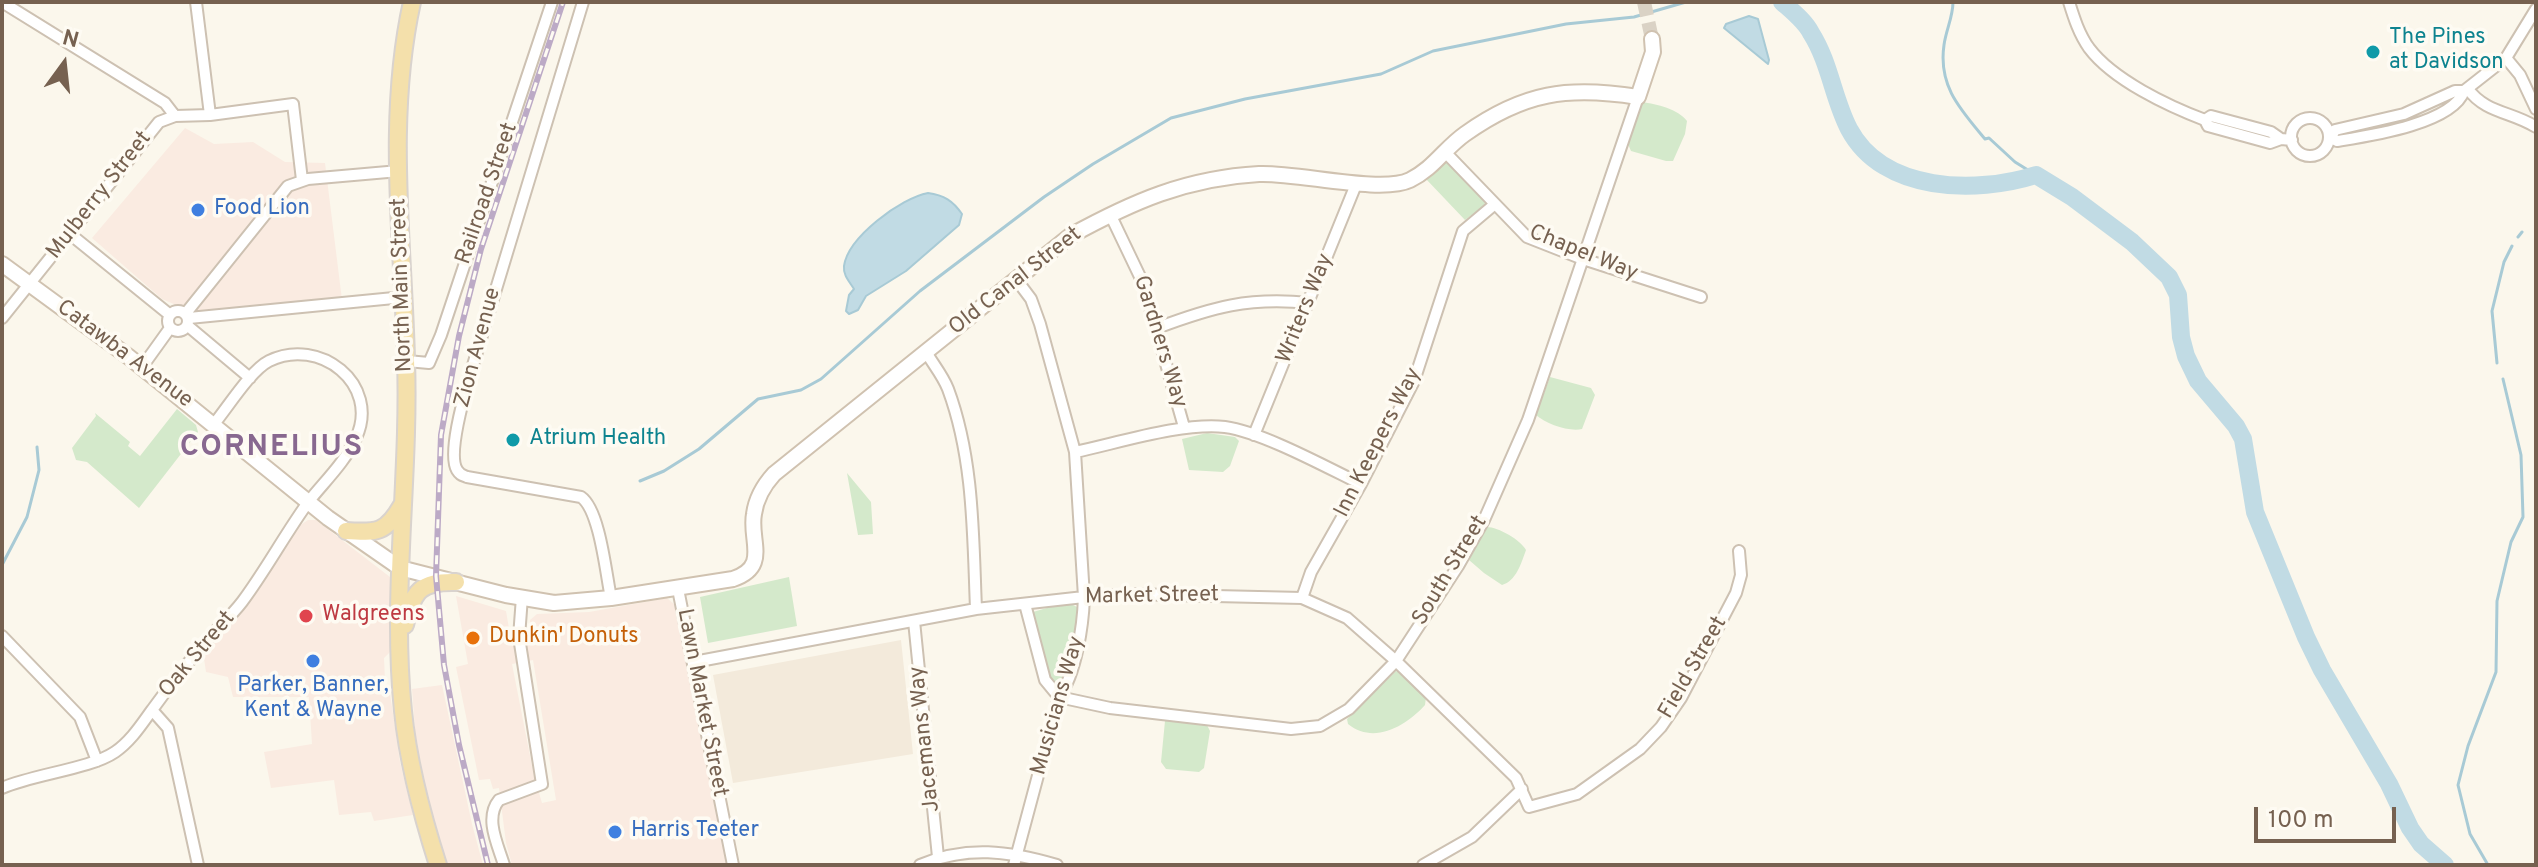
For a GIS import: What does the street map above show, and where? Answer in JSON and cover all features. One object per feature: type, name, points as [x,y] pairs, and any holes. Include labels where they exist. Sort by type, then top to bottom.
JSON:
[{"type":"main road","name":"North Main Street","points":[[400,646],[407,361],[399,95],[412,2]]},
{"type":"main road","points":[[346,531],[372,533],[387,527],[403,504]]},
{"type":"main road","points":[[438,865],[421,807],[407,737],[400,646],[410,603],[416,592],[437,582],[456,582]]},
{"type":"street","points":[[2,2],[165,103],[175,116],[210,115],[293,104],[302,180]]},
{"type":"street","points":[[196,2],[210,115]]},
{"type":"street","name":"Railroad Street","points":[[407,361],[429,363],[441,335],[552,2]]},
{"type":"street","name":"Zion Avenue","points":[[583,2],[470,375],[457,437],[455,465],[467,477],[581,497],[587,501],[597,530],[611,598]]},
{"type":"street","points":[[2069,2],[2082,37],[2099,59],[2149,93],[2205,120],[2211,116],[2271,132],[2286,140],[2298,152],[2310,156],[2321,152],[2335,130],[2404,114],[2455,91],[2466,90],[2506,58],[2536,9]]},
{"type":"street","name":"South Street","points":[[1059,697],[1110,708],[1291,729],[1306,728],[1320,726],[1349,709],[1396,661],[1458,566],[1507,470],[1528,420],[1653,52],[1652,39]]},
{"type":"street","points":[[2506,58],[2520,75],[2536,109]]},
{"type":"street","name":"Old Canal Street","points":[[678,589],[733,579],[750,571],[756,556],[754,510],[765,485],[774,474],[1070,236],[1110,214],[1155,193],[1260,174],[1376,185],[1408,182],[1435,164],[1463,135],[1510,107],[1551,94],[1592,90],[1638,97]]},
{"type":"street","points":[[2466,90],[2486,107],[2536,127]]},
{"type":"street","name":"Mulberry Street","points":[[2,318],[159,122],[175,116]]},
{"type":"street","points":[[2286,140],[2296,125],[2306,119],[2324,125],[2330,137]]},
{"type":"street","name":"Chapel Way","points":[[1446,153],[1527,237],[1583,259],[1701,297]]},
{"type":"street","points":[[170,328],[180,331],[288,186],[302,180],[399,171]]},
{"type":"street","name":"Writers Way","points":[[1254,435],[1357,182]]},
{"type":"street","name":"Inn Keepers Way","points":[[1302,598],[1311,572],[1414,381],[1463,231],[1495,204]]},
{"type":"street","name":"Gardners Way","points":[[1110,214],[1143,283],[1184,427]]},
{"type":"street","points":[[70,234],[170,315]]},
{"type":"street","name":"Catawba Avenue","points":[[2,264],[142,367],[346,531],[400,568],[522,597],[563,603],[678,589]]},
{"type":"street","name":"Musicians Way","points":[[1014,865],[1059,697],[1067,686],[1084,620],[1075,452],[1040,324],[1031,299],[1016,279]]},
{"type":"street","points":[[187,319],[404,297]]},
{"type":"street","points":[[1157,328],[1236,303],[1271,300],[1309,303]]},
{"type":"street","points":[[170,328],[170,315],[176,311],[250,378]]},
{"type":"street","points":[[142,367],[170,328]]},
{"type":"street","points":[[926,352],[947,386],[963,438],[976,609]]},
{"type":"street","points":[[214,424],[250,378],[272,359],[311,356],[338,367],[355,385],[363,409],[357,436],[309,502]]},
{"type":"street","points":[[1075,452],[1184,427],[1221,426],[1254,435],[1361,484]]},
{"type":"street","name":"Oak Street","points":[[198,865],[168,728],[152,710],[243,601],[309,502]]},
{"type":"street","name":"Field Street","points":[[1529,807],[1577,794],[1640,749],[1661,727],[1688,685],[1736,593],[1741,575],[1739,551]]},
{"type":"street","name":"Lawn Market Street","points":[[678,589],[733,865]]},
{"type":"street","name":"Market Street","points":[[694,662],[976,609],[1084,597],[1128,594],[1302,598],[1347,618],[1396,661],[1514,775],[1529,807]]},
{"type":"street","points":[[504,865],[492,818],[494,806],[499,800],[542,784],[519,637],[522,597]]},
{"type":"street","points":[[1025,604],[1045,680],[1059,697]]},
{"type":"street","name":"Jacemans Way","points":[[914,621],[938,857]]},
{"type":"street","points":[[2,636],[80,717],[97,761]]},
{"type":"street","points":[[2,788],[31,777],[97,761],[122,746],[152,710]]},
{"type":"street","points":[[1423,865],[1472,837],[1522,789]]},
{"type":"street","points":[[920,865],[938,857],[984,851],[1018,853],[1057,865]]},
{"type":"shaded area","points":[[185,128],[214,144],[253,142],[285,162],[325,163],[342,300],[197,314],[162,299],[92,238]]},
{"type":"shaded area","points":[[308,520],[316,520],[390,577],[393,637],[391,651],[384,658],[385,680],[413,815],[374,821],[371,812],[339,815],[334,780],[271,788],[264,752],[312,744],[309,697],[233,697],[228,677],[206,672],[203,652],[248,605],[299,526]]},
{"type":"shaded area","points":[[456,596],[506,611],[512,646],[530,644],[530,620],[537,614],[589,612],[667,598],[675,605],[729,865],[512,865],[499,788],[493,789],[490,779],[479,780],[456,667],[468,664]],"holes":[[[533,660],[556,800],[542,803],[512,664]]]},
{"type":"shaded area","points":[[901,640],[913,754],[733,783],[713,675]]},
{"type":"shaded area","points":[[442,685],[483,865],[444,865],[433,833],[417,757],[412,689]]},
{"type":"green space","points":[[1642,102],[1673,110],[1687,121],[1685,134],[1673,161],[1631,151],[1628,144]]},
{"type":"green space","points":[[1447,158],[1484,196],[1485,205],[1465,220],[1426,179],[1427,173]]},
{"type":"green space","points":[[1550,377],[1591,388],[1595,395],[1582,429],[1558,426],[1536,415]]},
{"type":"green space","points":[[177,409],[196,425],[198,432],[139,508],[87,462],[76,460],[72,448],[96,416],[95,413],[130,442],[128,446],[140,456]]},
{"type":"green space","points":[[1207,433],[1235,437],[1239,441],[1230,466],[1223,472],[1189,470],[1182,439]]},
{"type":"green space","points":[[847,473],[871,502],[873,534],[858,535]]},
{"type":"green space","points":[[1487,527],[1509,535],[1526,550],[1514,576],[1502,585],[1469,560]]},
{"type":"green space","points":[[789,577],[797,626],[708,643],[700,597]]},
{"type":"green space","points":[[1071,604],[1077,607],[1079,614],[1064,675],[1058,684],[1050,677],[1033,612]]},
{"type":"green space","points":[[1396,671],[1426,697],[1425,705],[1409,720],[1379,733],[1368,733],[1348,724],[1347,719]]},
{"type":"green space","points":[[1165,721],[1207,725],[1210,731],[1204,768],[1199,772],[1166,769],[1161,762]]},
{"type":"water","points":[[1749,16],[1758,19],[1768,64],[1724,28],[1726,24]]},
{"type":"water","points":[[928,193],[948,199],[955,206],[962,214],[959,225],[906,271],[866,296],[858,310],[849,314],[846,311],[849,295],[854,289],[845,275],[844,266],[855,243],[877,220],[904,202]]},
{"type":"waterway","points":[[640,481],[664,471],[699,449],[758,399],[801,390],[821,379],[920,291],[1044,197],[1171,118],[1245,99],[1381,74],[1433,51],[1566,24],[1634,17],[1686,2]]},
{"type":"waterway","points":[[1782,2],[1805,24],[1817,44],[1849,129],[1864,150],[1884,166],[1907,177],[1959,186],[1986,185],[2036,175],[2072,197],[2132,242],[2169,277],[2178,295],[2181,337],[2186,356],[2198,381],[2236,426],[2243,439],[2255,512],[2306,637],[2389,784],[2410,828],[2421,844],[2445,865]]},
{"type":"waterway","points":[[1953,2],[1943,60],[1944,73],[1953,96],[1985,139],[1989,138],[2015,162],[2036,175]]},
{"type":"waterway","points":[[2518,237],[2522,232]]},
{"type":"waterway","points":[[2497,363],[2492,311],[2504,262],[2512,246]]},
{"type":"waterway","points":[[2488,865],[2470,834],[2458,785],[2468,746],[2496,672],[2497,601],[2511,542],[2523,517],[2521,455],[2503,379]]},
{"type":"waterway","points":[[2,565],[27,517],[39,470],[37,447]]},
{"type":"tunnel","points":[[1644,2],[1652,39]]},
{"type":"railway","points":[[488,865],[459,745],[444,665],[436,576],[441,435],[459,336],[481,249],[563,2]]},
{"type":"place","name":"The Pines at Davidson","points":[[2373,52]]},
{"type":"place","name":"Food Lion","points":[[198,210]]},
{"type":"place","name":"Atrium Health","points":[[513,440]]},
{"type":"place","name":"Walgreens","points":[[306,616]]},
{"type":"place","name":"Dunkin' Donuts","points":[[473,638]]},
{"type":"place","name":"Parker, Banner, Kent & Wayne","points":[[313,661]]},
{"type":"place","name":"Harris Teeter","points":[[615,832]]},
{"type":"district","name":"CORNELIUS","points":[[272,449]]}]
